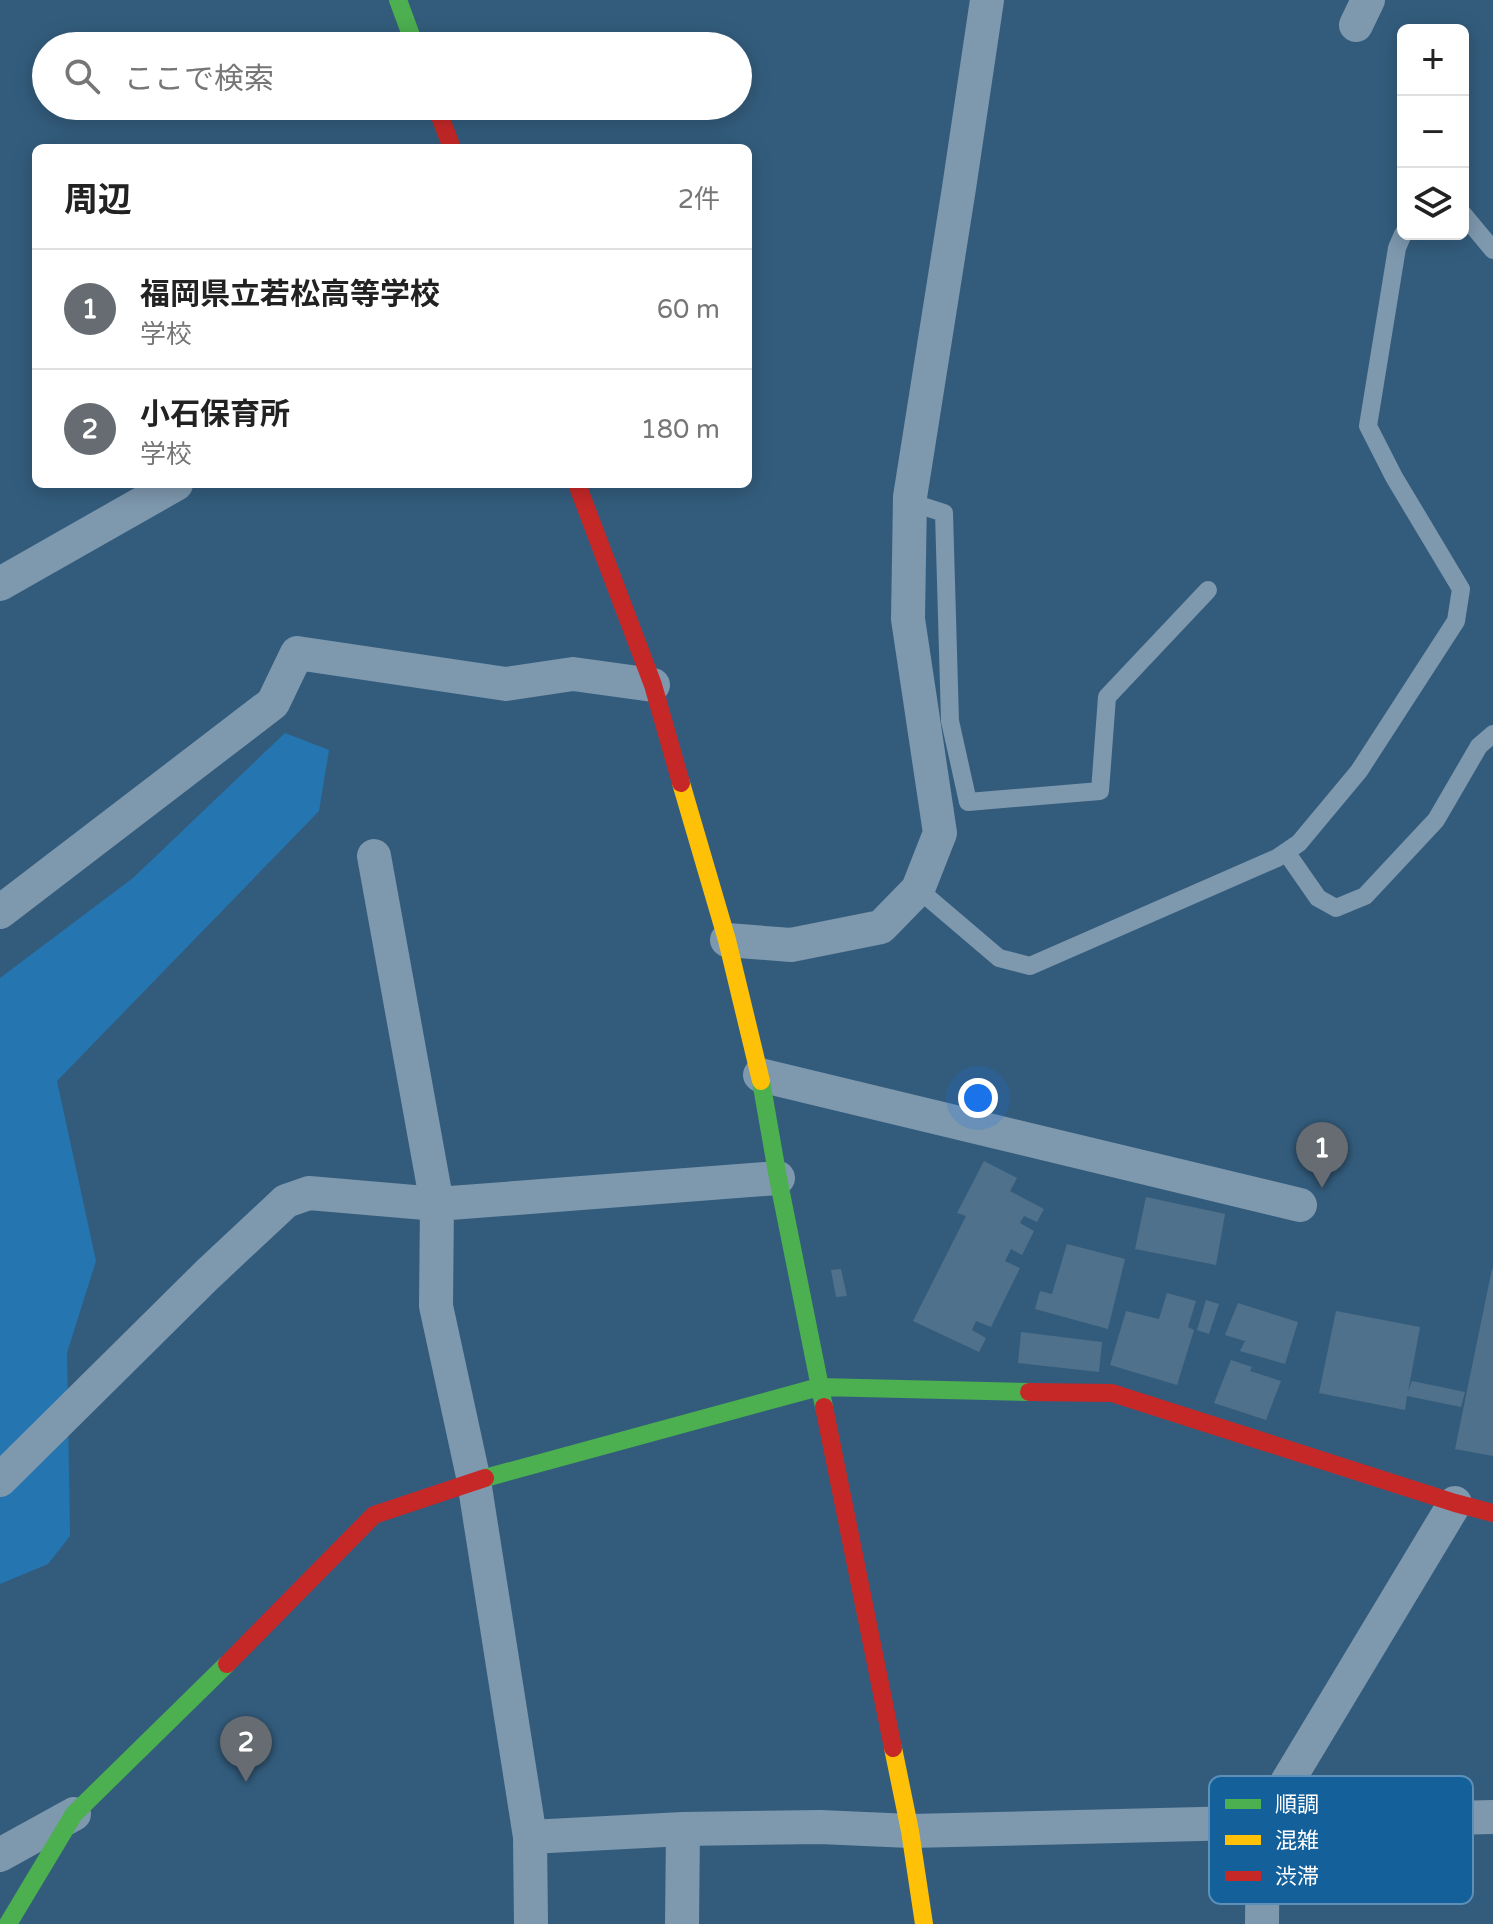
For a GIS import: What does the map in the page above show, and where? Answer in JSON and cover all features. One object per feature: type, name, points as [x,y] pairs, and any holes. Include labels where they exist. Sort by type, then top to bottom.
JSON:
[{"type":"street","points":[[398,0],[410,32]]},
{"type":"street","points":[[727,940],[791,945],[881,927],[918,889],[940,833],[908,619],[910,502],[987,0]]},
{"type":"street","points":[[441,120],[450,144]]},
{"type":"street","points":[[0,584],[169,488]]},
{"type":"street","points":[[579,488],[653,685],[727,940],[760,1075],[819,1387],[910,1831],[924,1924]]},
{"type":"street","points":[[0,912],[273,703],[297,653],[506,684],[573,674],[653,685]]},
{"type":"street","points":[[374,856],[437,1204],[436,1306],[474,1481],[530,1837],[531,1924]]},
{"type":"street","points":[[760,1075],[1300,1205]]},
{"type":"street","points":[[0,1480],[286,1201],[309,1193],[437,1204],[778,1178]]},
{"type":"street","points":[[8,1924],[74,1814],[249,1643],[374,1515],[474,1481],[819,1387],[1112,1393],[1493,1513]]},
{"type":"street","points":[[1291,1776],[1455,1503]]},
{"type":"street","points":[[0,1855],[74,1814]]},
{"type":"street","points":[[1473,1817],[1493,1817]]},
{"type":"street","points":[[530,1837],[683,1829],[820,1827],[910,1831],[1209,1823]]},
{"type":"street","points":[[682,1924],[683,1829]]},
{"type":"street","points":[[1262,1904],[1262,1924]]},
{"type":"lane","points":[[1469,221],[1493,250]]},
{"type":"lane","points":[[918,889],[999,958],[1030,966],[1277,858],[1299,843],[1359,771],[1456,621],[1461,589],[1394,477],[1368,426],[1400,240]]},
{"type":"lane","points":[[910,502],[944,513],[950,721],[968,802],[1100,791],[1107,697],[1208,590]]},
{"type":"lane","points":[[1286,852],[1318,898],[1336,908],[1365,896],[1436,820],[1479,746],[1493,734]]},
{"type":"shaded area","points":[[285,733],[329,750],[319,811],[57,1081],[96,1261],[67,1353],[70,1536],[48,1564],[0,1584],[0,978],[133,878]]},
{"type":"building","points":[[984,1161],[1017,1178],[1010,1191],[1044,1209],[1037,1222],[1024,1216],[1020,1223],[1034,1231],[1022,1255],[1011,1249],[1005,1261],[1020,1268],[991,1327],[976,1321],[972,1330],[986,1338],[979,1352],[913,1321],[966,1216],[957,1213]]},
{"type":"building","points":[[1146,1197],[1225,1214],[1216,1265],[1135,1249]]},
{"type":"building","points":[[1067,1244],[1125,1259],[1108,1329],[1035,1309],[1040,1291],[1052,1294]]},
{"type":"building","points":[[841,1269],[847,1296],[836,1297],[831,1270]]},
{"type":"building","points":[[1493,1269],[1493,1456],[1455,1449]]},
{"type":"building","points":[[1167,1293],[1196,1301],[1188,1327],[1194,1330],[1177,1385],[1110,1365],[1126,1311],[1159,1319]]},
{"type":"building","points":[[1206,1300],[1219,1304],[1209,1334],[1197,1330]]},
{"type":"building","points":[[1238,1303],[1298,1322],[1285,1364],[1240,1351],[1245,1341],[1225,1335]]},
{"type":"building","points":[[1336,1311],[1420,1327],[1408,1392],[1412,1381],[1465,1392],[1461,1407],[1407,1396],[1405,1410],[1319,1393]]},
{"type":"building","points":[[1021,1332],[1102,1342],[1099,1372],[1018,1363]]},
{"type":"building","points":[[1231,1360],[1252,1367],[1250,1371],[1281,1381],[1266,1420],[1214,1403]]},
{"type":"traffic: fast","points":[[398,0],[410,32]]},
{"type":"traffic: fast","points":[[761,1081],[824,1407]]},
{"type":"traffic: fast","points":[[485,1478],[819,1387],[1029,1392]]},
{"type":"traffic: fast","points":[[8,1924],[74,1814],[227,1664]]},
{"type":"traffic: slow","points":[[681,783],[727,940],[761,1081]]},
{"type":"traffic: slow","points":[[893,1748],[924,1924]]},
{"type":"traffic: jam","points":[[441,120],[450,144]]},
{"type":"traffic: jam","points":[[579,488],[653,685],[681,783]]},
{"type":"traffic: jam","points":[[1029,1392],[1112,1393],[1493,1513]]},
{"type":"traffic: jam","points":[[824,1407],[893,1748]]},
{"type":"traffic: jam","points":[[227,1664],[374,1515],[485,1478]]},
{"type":"place","name":"福岡県立若松高等学校","points":[[1322,1188]]},
{"type":"place","name":"小石保育所","points":[[246,1782]]}]
